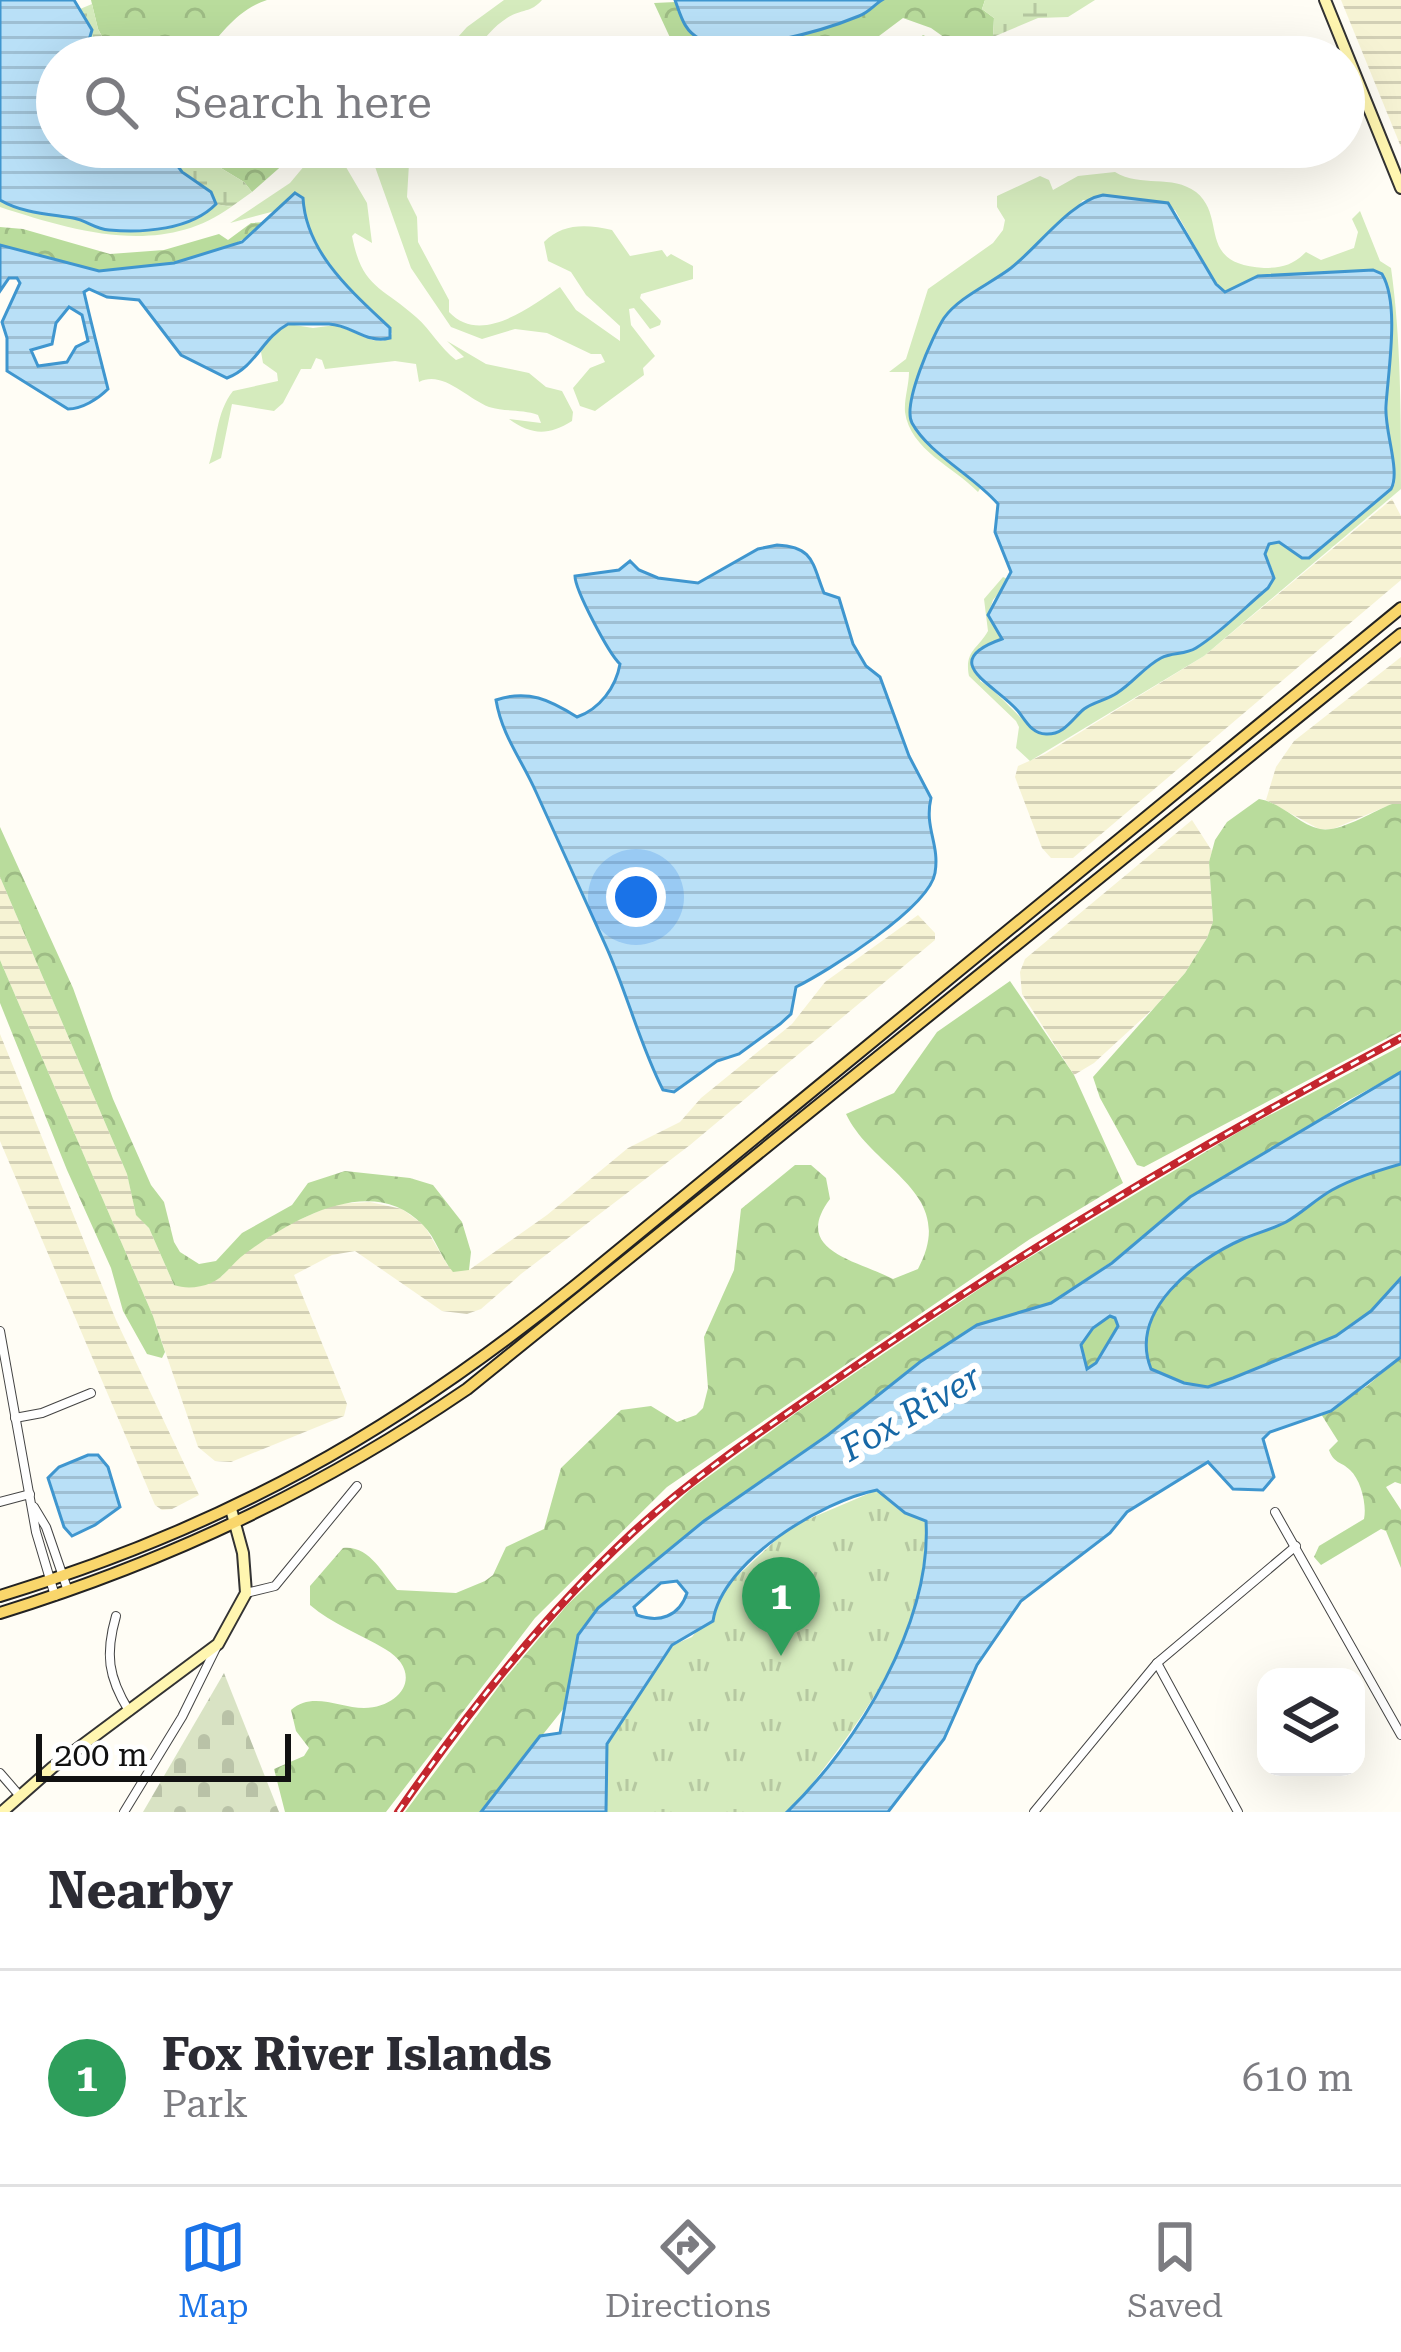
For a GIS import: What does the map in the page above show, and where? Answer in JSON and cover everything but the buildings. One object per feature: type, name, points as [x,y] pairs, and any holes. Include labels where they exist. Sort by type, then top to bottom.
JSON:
[{"type":"main road","points":[[0,1596],[231,1509],[349,1448],[449,1383],[1401,608]]},
{"type":"main road","points":[[0,1612],[62,1593],[236,1524],[380,1446],[512,1355],[1401,634]]},
{"type":"street","points":[[1325,0],[1340,36]]},
{"type":"street","points":[[1365,99],[1401,188]]},
{"type":"street","points":[[0,1330],[3,1367],[30,1494],[46,1527],[62,1593]]},
{"type":"street","points":[[16,1418],[91,1393]]},
{"type":"street","points":[[246,1593],[275,1586],[357,1486]]},
{"type":"street","points":[[0,1502],[30,1494]]},
{"type":"street","points":[[124,1812],[182,1717],[246,1593],[231,1509]]},
{"type":"street","points":[[1275,1512],[1401,1735]]},
{"type":"street","points":[[1036,1811],[1157,1663],[1296,1546]]},
{"type":"street","points":[[116,1616],[108,1664],[130,1712]]},
{"type":"street","points":[[2,1812],[218,1644]]},
{"type":"street","points":[[1157,1663],[1238,1812]]},
{"type":"street","points":[[0,1773],[20,1795]]},
{"type":"shaded area","points":[[1341,0],[1401,0],[1401,147],[1365,59],[1365,36],[1356,36]]},
{"type":"shaded area","points":[[1392,499],[1401,516],[1401,580],[1073,858],[1051,858],[1042,848],[1015,777],[1018,766],[1204,656]]},
{"type":"shaded area","points":[[1401,657],[1401,804],[1333,829],[1319,829],[1266,800],[1276,767],[1294,741]]},
{"type":"shaded area","points":[[1192,820],[1212,851],[1213,923],[1207,938],[1155,1007],[1094,1063],[1074,1075],[1022,994],[1020,972],[1025,959]]},
{"type":"shaded area","points":[[0,877],[127,1174],[136,1214],[149,1228],[174,1285],[222,1276],[240,1256],[285,1226],[335,1204],[370,1202],[402,1209],[424,1225],[448,1266],[469,1270],[547,1215],[628,1148],[680,1122],[701,1098],[792,1024],[825,982],[918,915],[935,933],[935,940],[690,1145],[481,1309],[467,1314],[442,1311],[355,1251],[332,1255],[294,1275],[347,1404],[344,1416],[231,1462],[215,1461],[198,1447],[153,1316],[0,960]]},
{"type":"shaded area","points":[[0,1034],[116,1320],[199,1495],[172,1509],[155,1505],[0,1141]]},
{"type":"green space","points":[[91,0],[267,0],[238,16],[219,36],[102,36]]},
{"type":"green space","points":[[504,0],[542,0],[507,18],[487,36],[459,36]]},
{"type":"green space","points":[[882,0],[985,0],[982,9],[994,18],[993,36],[942,36],[903,18],[879,36],[793,36],[855,18]]},
{"type":"green space","points":[[985,0],[1095,0],[1068,17],[1038,18],[995,36],[994,18],[982,9]]},
{"type":"green space","points":[[676,2],[686,27],[728,36],[669,36],[654,3]]},
{"type":"green space","points":[[92,4],[102,36],[90,36],[92,30],[80,9]]},
{"type":"green space","points":[[179,168],[221,168],[252,192],[231,207],[216,204],[211,192]]},
{"type":"green space","points":[[221,168],[279,168],[252,192]]},
{"type":"green space","points":[[302,168],[347,168],[367,203],[372,243],[355,233],[352,236],[367,276],[416,317],[456,360],[464,357],[447,341],[486,364],[529,373],[546,387],[562,391],[573,412],[572,421],[547,431],[532,431],[509,419],[541,423],[538,415],[489,407],[437,380],[419,382],[416,364],[395,361],[325,369],[316,358],[311,369],[301,369],[274,411],[232,404],[221,458],[209,464],[220,418],[233,391],[278,381],[277,373],[263,363],[261,352],[266,340],[288,324],[336,325],[372,340],[383,341],[392,334],[330,266],[314,240],[303,198],[290,196],[275,211],[230,223],[290,183]]},
{"type":"green space","points":[[375,168],[409,168],[407,197],[417,217],[418,242],[449,300],[449,312],[462,322],[476,325],[505,320],[560,287],[576,310],[620,341],[620,326],[586,295],[571,272],[548,261],[544,242],[567,228],[612,230],[630,256],[662,250],[667,257],[671,254],[693,266],[693,279],[641,294],[660,325],[650,329],[634,308],[629,309],[631,325],[655,356],[643,368],[644,375],[595,411],[580,406],[573,388],[590,368],[605,362],[601,354],[591,354],[547,333],[515,329],[482,339],[451,327],[411,268]]},
{"type":"green space","points":[[1115,172],[1196,192],[1210,214],[1221,249],[1243,265],[1276,267],[1306,252],[1321,260],[1354,248],[1358,232],[1352,219],[1360,211],[1380,261],[1391,268],[1399,350],[1401,489],[1204,656],[1030,761],[1016,748],[1016,721],[969,676],[970,656],[988,631],[984,599],[1003,577],[1010,580],[993,600],[988,615],[1002,638],[979,648],[980,681],[1045,734],[1115,695],[1164,656],[1201,645],[1272,583],[1273,571],[1265,554],[1269,544],[1279,542],[1309,558],[1395,484],[1386,426],[1391,344],[1378,271],[1258,276],[1225,292],[1175,210],[1083,200],[1019,262],[948,313],[921,368],[913,401],[915,425],[981,487],[978,492],[915,437],[905,412],[909,372],[889,372],[906,359],[928,289],[993,243],[1003,230],[1005,220],[997,196],[1040,176],[1049,180],[1053,190],[1078,176]]},
{"type":"green space","points":[[0,200],[95,227],[193,220],[216,204],[231,207],[204,223],[147,236],[87,231],[0,207]]},
{"type":"green space","points":[[266,222],[212,253],[119,271],[88,269],[0,245],[0,227],[110,254],[164,250],[219,234],[228,240],[251,223]]},
{"type":"green space","points":[[1259,799],[1320,829],[1347,825],[1401,804],[1401,1031],[1144,1167],[1137,1165],[1093,1077],[1185,973],[1207,938],[1213,922],[1209,862],[1215,840],[1227,822]]},
{"type":"green space","points":[[0,827],[73,988],[113,1099],[151,1185],[164,1202],[180,1252],[199,1264],[216,1261],[242,1233],[292,1205],[308,1183],[345,1171],[433,1185],[462,1222],[471,1252],[469,1270],[453,1272],[428,1230],[403,1210],[381,1202],[357,1202],[333,1206],[286,1227],[211,1283],[174,1285],[149,1228],[136,1215],[127,1174],[0,877]]},
{"type":"green space","points":[[0,960],[153,1316],[165,1352],[162,1358],[147,1354],[123,1311],[111,1268],[0,1003]]},
{"type":"green space","points":[[1010,981],[1074,1075],[1123,1183],[1030,1239],[667,1487],[535,1618],[386,1812],[285,1812],[274,1769],[304,1756],[309,1748],[296,1731],[291,1710],[317,1701],[378,1706],[398,1695],[406,1678],[397,1658],[310,1605],[310,1586],[343,1548],[368,1555],[397,1590],[456,1593],[493,1575],[506,1547],[544,1529],[561,1468],[621,1410],[651,1406],[677,1422],[696,1415],[708,1388],[704,1337],[734,1270],[741,1209],[795,1165],[811,1165],[826,1178],[830,1199],[818,1231],[833,1251],[893,1279],[918,1269],[928,1243],[928,1220],[920,1201],[846,1114],[894,1093],[937,1032]]},
{"type":"green space","points":[[1401,1046],[1401,1072],[1345,1102],[1051,1303],[977,1325],[704,1521],[598,1608],[578,1635],[564,1708],[481,1812],[405,1812],[502,1682],[568,1604],[690,1490],[1000,1275],[1247,1127]]},
{"type":"green space","points":[[1401,1164],[1401,1278],[1371,1311],[1336,1336],[1208,1387],[1151,1369],[1149,1327],[1170,1290],[1187,1274],[1224,1248],[1286,1222],[1340,1186]]},
{"type":"green space","points":[[1110,1316],[1118,1326],[1096,1364],[1087,1370],[1081,1345],[1092,1328]]},
{"type":"green space","points":[[1401,1357],[1401,1484],[1386,1487],[1401,1510],[1401,1568],[1381,1529],[1321,1565],[1314,1557],[1319,1546],[1364,1519],[1365,1513],[1357,1480],[1331,1455],[1329,1450],[1338,1441],[1321,1414],[1367,1386]]},
{"type":"green space","points":[[877,1490],[905,1513],[926,1521],[917,1600],[905,1637],[868,1707],[797,1803],[787,1812],[606,1812],[607,1744],[673,1645],[692,1637],[733,1580],[790,1527]]},
{"type":"green space","points":[[224,1673],[279,1812],[143,1812]]},
{"type":"water","points":[[0,0],[74,0],[92,30],[90,36],[36,36],[36,168],[179,168],[211,192],[216,204],[180,224],[122,231],[0,200]]},
{"type":"water","points":[[675,0],[882,0],[862,15],[794,36],[695,36]]},
{"type":"water","points":[[295,193],[303,198],[322,254],[390,328],[390,338],[329,324],[288,324],[245,367],[227,378],[181,355],[139,300],[107,297],[89,289],[84,292],[108,389],[90,403],[68,409],[7,371],[2,322],[20,283],[9,278],[0,291],[0,245],[99,271],[174,263],[242,242]],"holes":[[[69,307],[82,315],[88,341],[76,347],[67,362],[38,366],[31,350],[52,344],[56,323]]]},
{"type":"water","points":[[1103,195],[1168,203],[1225,292],[1258,276],[1373,270],[1382,274],[1392,320],[1386,416],[1394,482],[1309,558],[1279,542],[1269,544],[1265,554],[1274,578],[1224,627],[1192,650],[1161,658],[1117,693],[1084,709],[1063,729],[1046,734],[1030,726],[972,665],[973,656],[1002,639],[988,615],[1011,572],[995,532],[998,504],[920,434],[912,423],[911,401],[926,354],[950,310],[1011,268],[1079,206]]},
{"type":"water","points":[[777,545],[798,549],[810,558],[824,593],[839,598],[853,644],[866,666],[880,677],[909,756],[931,798],[935,873],[929,887],[897,920],[796,987],[791,1014],[780,1024],[674,1092],[663,1090],[613,962],[508,736],[496,700],[538,698],[577,717],[593,709],[611,689],[620,664],[593,622],[575,576],[619,570],[630,561],[658,578],[698,583],[758,549]]},
{"type":"water","name":"Fox River","points":[[1401,1072],[1401,1164],[1340,1186],[1286,1222],[1205,1260],[1170,1290],[1149,1327],[1146,1348],[1151,1369],[1208,1387],[1336,1336],[1371,1311],[1401,1278],[1401,1357],[1331,1411],[1270,1432],[1263,1439],[1274,1477],[1263,1490],[1233,1489],[1208,1462],[1127,1512],[1110,1533],[1021,1601],[977,1665],[944,1739],[888,1812],[787,1812],[864,1717],[903,1640],[917,1600],[926,1521],[905,1513],[877,1490],[829,1507],[778,1537],[735,1577],[713,1621],[672,1645],[607,1744],[606,1812],[481,1812],[540,1736],[560,1733],[578,1635],[598,1608],[704,1521],[828,1435],[920,1362],[977,1325],[1051,1303],[1112,1263],[1190,1197]],"holes":[[[1110,1316],[1118,1326],[1096,1363],[1087,1369],[1081,1345]],[[677,1581],[687,1593],[673,1613],[660,1618],[637,1615],[634,1607],[661,1583]]]},
{"type":"water","points":[[98,1455],[108,1467],[120,1507],[72,1536],[64,1527],[48,1478],[59,1467]]},
{"type":"railway","points":[[398,1812],[479,1702],[567,1598],[631,1534],[707,1471],[1046,1241],[1257,1116],[1401,1038]]},
{"type":"place","name":"Fox River Islands","points":[[781,1656]]}]
